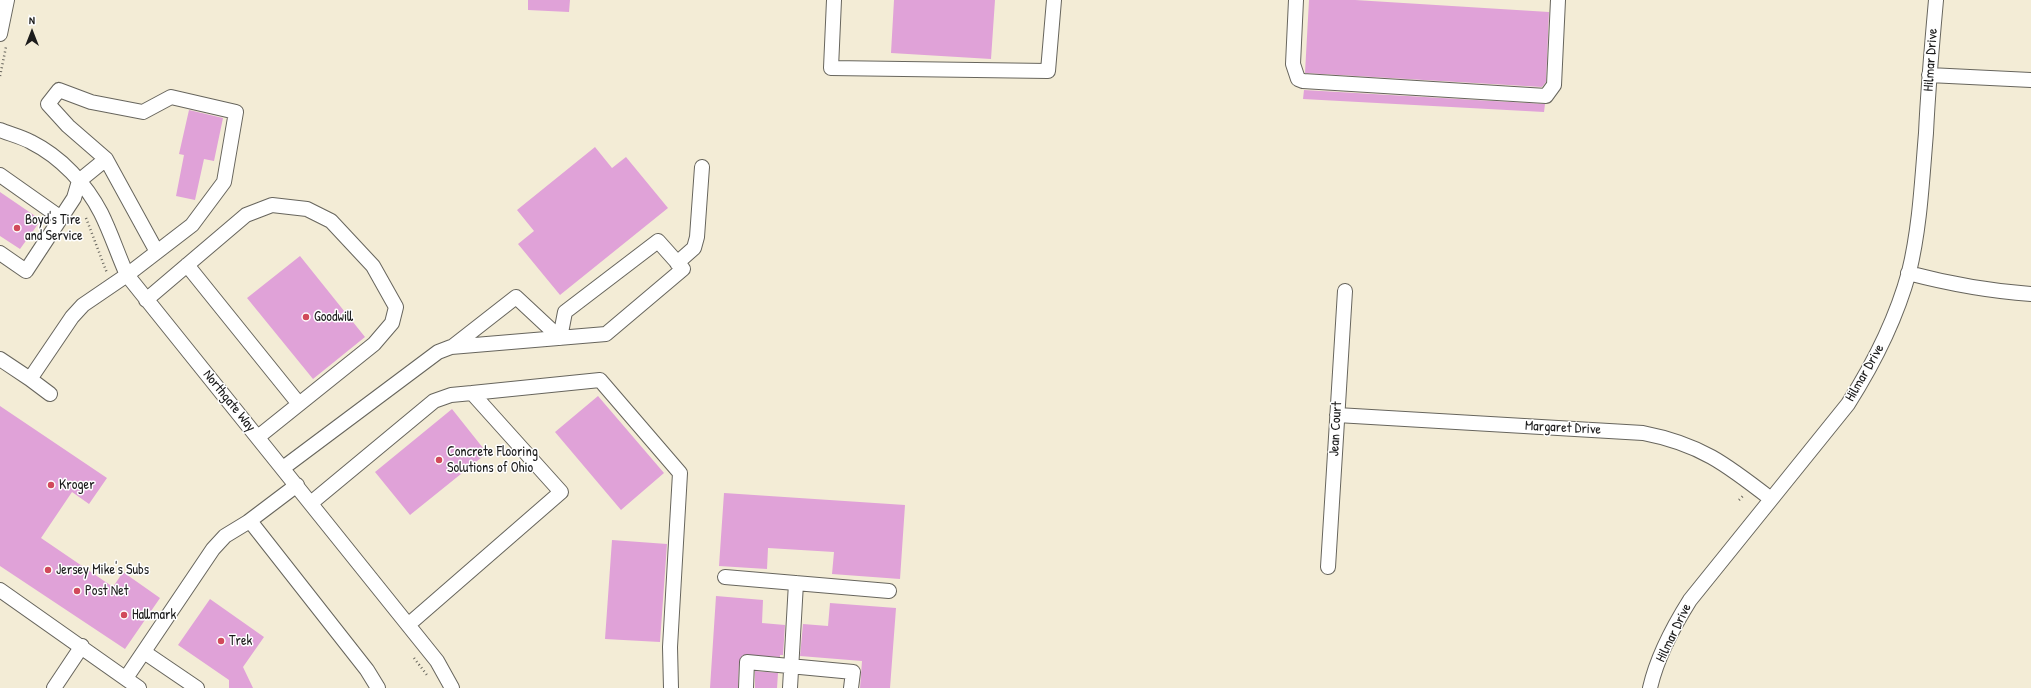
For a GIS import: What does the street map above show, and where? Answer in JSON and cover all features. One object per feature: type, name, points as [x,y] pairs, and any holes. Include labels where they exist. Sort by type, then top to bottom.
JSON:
[{"type":"street","points":[[0,34],[7,0]]},
{"type":"street","points":[[834,0],[831,68],[1048,71],[1054,0]]},
{"type":"street","points":[[1296,0],[1293,64],[1298,79],[1303,81],[1546,96],[1554,85],[1558,0]]},
{"type":"street","name":"Hilmar Drive","points":[[1650,688],[1663,651],[1679,618],[1690,600],[1848,404],[1867,374],[1892,321],[1908,273],[1916,239],[1921,203],[1929,75],[1936,0]]},
{"type":"street","points":[[1929,75],[2031,80]]},
{"type":"street","points":[[30,379],[59,335],[80,309],[107,288],[127,276],[158,252],[192,225],[224,182],[236,112],[171,97],[143,112],[91,102],[59,90],[48,104],[68,126],[106,159],[158,252]]},
{"type":"street","name":"Northgate Way","points":[[0,130],[31,142],[47,152],[72,173],[79,181],[101,214],[127,276],[284,468],[437,661],[452,688]]},
{"type":"street","points":[[0,253],[26,271],[74,198],[79,181],[106,159]]},
{"type":"street","points":[[677,263],[694,248],[697,237],[702,167]]},
{"type":"street","points":[[0,175],[61,218]]},
{"type":"street","points":[[146,300],[246,215],[272,205],[307,209],[331,221],[373,266],[396,307],[392,323],[374,344],[258,437]]},
{"type":"street","points":[[451,347],[560,338],[606,334],[683,269],[658,241],[565,312],[560,338]]},
{"type":"street","points":[[187,265],[299,404]]},
{"type":"street","points":[[1908,273],[1961,286],[1996,292],[2031,294]]},
{"type":"street","name":"Jean Court","points":[[1328,567],[1345,290]]},
{"type":"street","points":[[284,468],[438,352],[451,347],[470,334],[516,297],[560,338]]},
{"type":"street","points":[[0,358],[50,394]]},
{"type":"street","points":[[311,503],[434,401],[451,395],[600,380],[680,473],[670,647],[671,688]]},
{"type":"street","points":[[408,625],[561,492],[472,393]]},
{"type":"street","name":"Margaret Drive","points":[[1337,415],[1643,433],[1689,445],[1711,455],[1771,498]]},
{"type":"street","points":[[126,678],[213,549],[225,536],[250,521],[297,485]]},
{"type":"street","points":[[250,521],[367,670],[378,688]]},
{"type":"street","points":[[725,577],[889,591]]},
{"type":"street","points":[[790,688],[796,583]]},
{"type":"street","points":[[0,590],[82,646],[139,688]]},
{"type":"street","points":[[54,688],[82,646]]},
{"type":"street","points":[[144,652],[197,688]]},
{"type":"street","points":[[746,688],[747,662],[852,672],[851,688]]},
{"type":"path","points":[[1739,500],[1743,496]]},
{"type":"building","points":[[528,0],[570,0],[569,12],[528,10]]},
{"type":"building","points":[[894,0],[995,0],[991,59],[891,53]]},
{"type":"building","points":[[1309,0],[1355,0],[1549,12],[1546,82],[1542,87],[1305,73]]},
{"type":"building","points":[[1304,90],[1545,104],[1544,112],[1303,99]]},
{"type":"building","points":[[189,110],[223,118],[214,161],[204,159],[195,200],[176,196],[184,155],[179,154]]},
{"type":"building","points":[[595,147],[612,168],[626,157],[668,208],[560,295],[518,244],[534,231],[517,210]]},
{"type":"building","name":"Boyd's Tire and Service","points":[[0,192],[41,220],[20,249],[0,236]]},
{"type":"building","name":"Goodwill","points":[[300,256],[365,337],[313,379],[247,298]]},
{"type":"building","points":[[598,396],[664,473],[621,510],[555,432]]},
{"type":"building","points":[[0,406],[107,478],[89,504],[72,492],[41,538],[113,587],[123,572],[160,598],[125,649],[0,566]]},
{"type":"building","points":[[452,409],[487,453],[410,515],[375,472]]},
{"type":"building","points":[[724,493],[905,505],[900,579],[832,574],[834,552],[768,548],[767,569],[719,566]]},
{"type":"building","points":[[612,540],[667,544],[660,642],[605,639]]},
{"type":"building","points":[[716,596],[763,600],[762,623],[785,625],[783,655],[780,655],[780,657],[743,655],[739,662],[738,688],[710,688]]},
{"type":"building","name":"Trek","points":[[210,599],[264,637],[243,667],[253,688],[229,688],[229,680],[178,645]]},
{"type":"building","points":[[830,603],[896,608],[890,688],[860,688],[862,661],[800,656],[803,624],[828,626]]},
{"type":"building","points":[[755,671],[778,673],[777,688],[755,688]]},
{"type":"place","name":"Boyd's Tire and Service","points":[[17,228]]},
{"type":"place","name":"Goodwill","points":[[306,317]]},
{"type":"place","name":"Concrete Flooring Solutions of Ohio","points":[[439,460]]},
{"type":"place","name":"Kroger","points":[[51,485]]},
{"type":"place","name":"Jersey Mike's Subs","points":[[48,570]]},
{"type":"place","name":"Post Net","points":[[77,591]]},
{"type":"place","name":"Hallmark","points":[[124,615]]},
{"type":"place","name":"Trek","points":[[221,641]]}]
